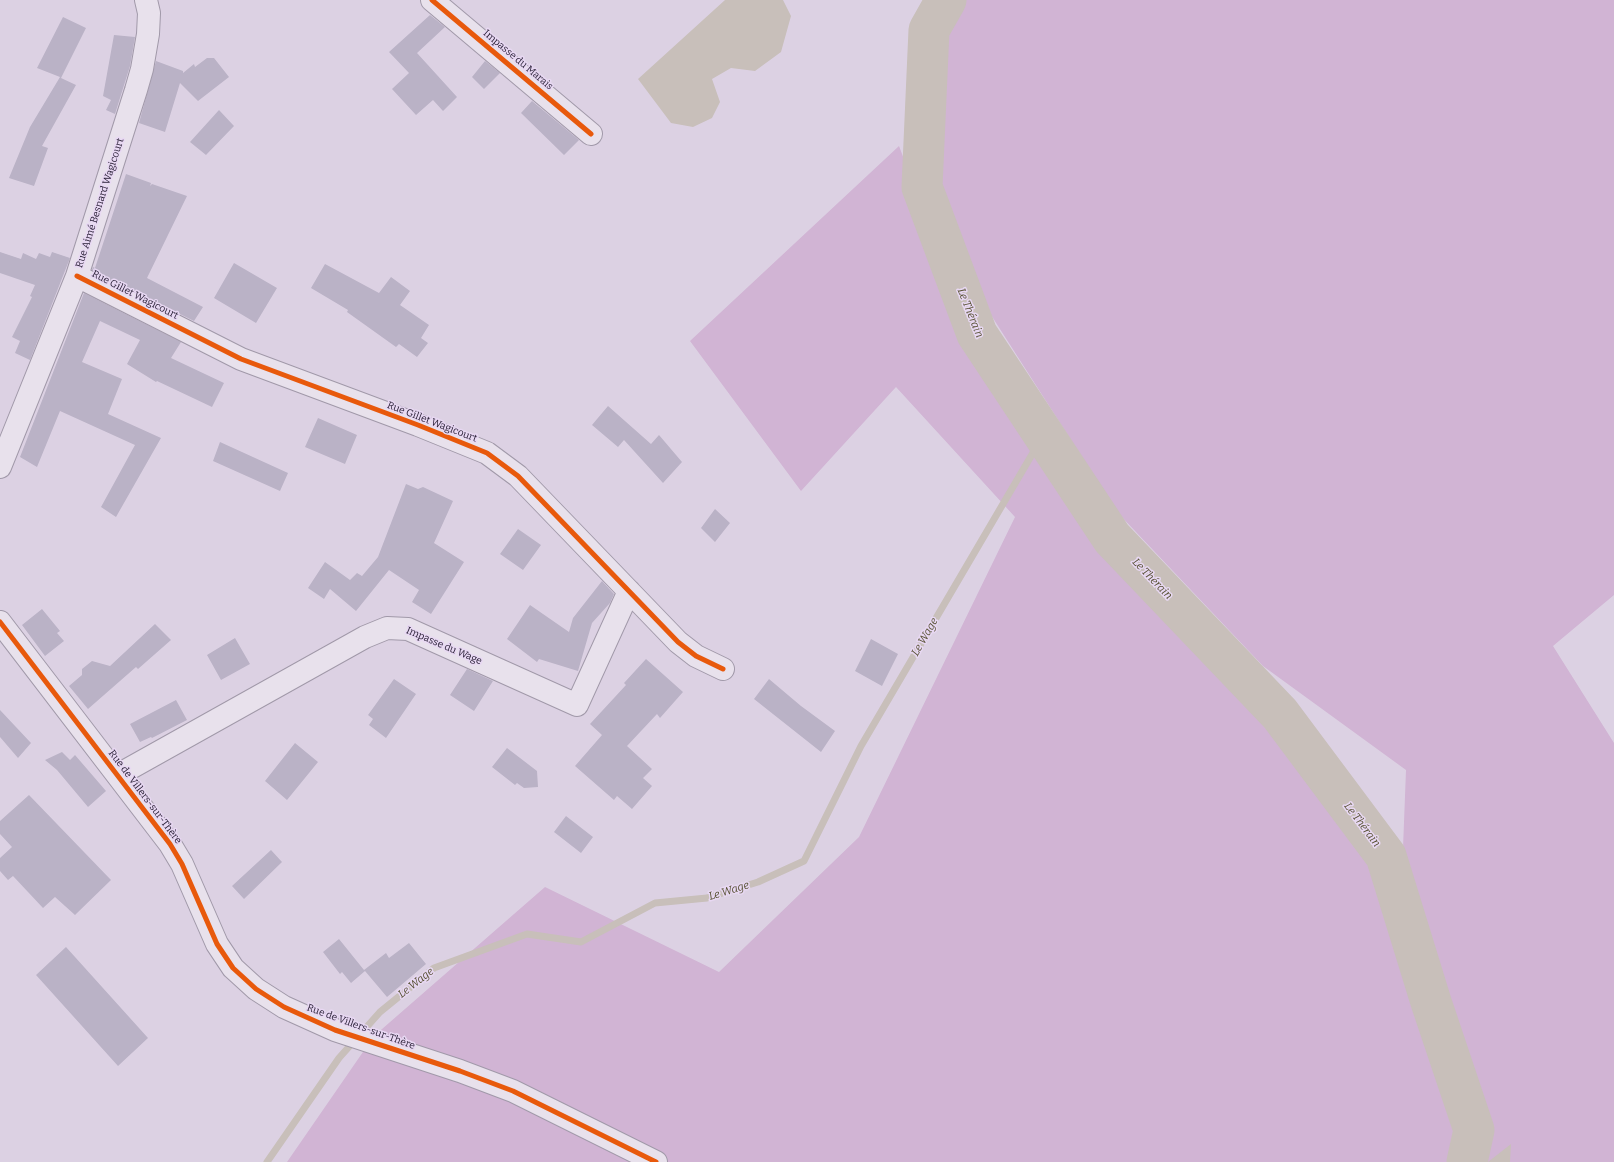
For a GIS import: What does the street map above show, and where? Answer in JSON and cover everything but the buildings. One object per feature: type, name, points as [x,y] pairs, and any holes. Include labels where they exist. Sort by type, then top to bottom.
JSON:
[{"type":"street","name":"Rue Aimé Besnard Wagicourt","points":[[0,467],[77,276],[142,69],[148,34],[146,0]]},
{"type":"street","name":"Impasse du Marais","points":[[432,0],[592,134]]},
{"type":"street","name":"Rue Gillet Wagicourt","points":[[77,276],[241,359],[418,425],[488,453],[518,476],[678,642],[696,656],[723,670]]},
{"type":"street","name":"Impasse du Wage","points":[[118,775],[365,637],[387,628],[408,629],[577,705],[629,591]]},
{"type":"street","name":"Rue de Villers-sur-Thère","points":[[0,622],[177,854],[212,934],[224,956],[242,978],[269,999],[289,1010],[335,1030],[460,1071],[513,1091],[656,1162]]},
{"type":"shaded area","points":[[725,0],[783,0],[791,16],[781,52],[755,71],[731,68],[712,79],[720,102],[712,118],[693,127],[671,123],[638,79]]},
{"type":"shaded area","points":[[961,0],[1614,0],[1614,595],[1553,646],[1614,743],[1614,1162],[287,1162],[374,1036],[545,887],[719,972],[859,837],[1015,517],[896,387],[801,491],[690,341],[899,146],[993,394],[1403,848],[1406,770],[1263,666],[1117,512],[991,315],[932,169],[941,33]]},
{"type":"shaded area","points":[[1511,1144],[1510,1162],[1488,1162]]},
{"type":"waterway","name":"Le Thérain","points":[[946,0],[929,30],[922,187],[977,334],[1112,538],[1280,714],[1386,856],[1431,1002],[1474,1130],[1467,1162]]},
{"type":"waterway","name":"Le Wage","points":[[267,1162],[339,1058],[380,1012],[434,968],[527,934],[581,942],[655,903],[707,898],[758,882],[804,861],[861,746],[1044,434]]},
{"type":"cycle path","points":[[432,0],[591,134]]},
{"type":"cycle path","points":[[77,276],[241,359],[418,425],[487,453],[518,476],[678,642],[696,656],[723,669]]},
{"type":"cycle path","points":[[0,622],[170,844],[182,864],[217,944],[233,968],[256,989],[284,1007],[335,1030],[460,1071],[513,1091],[656,1162]]}]
